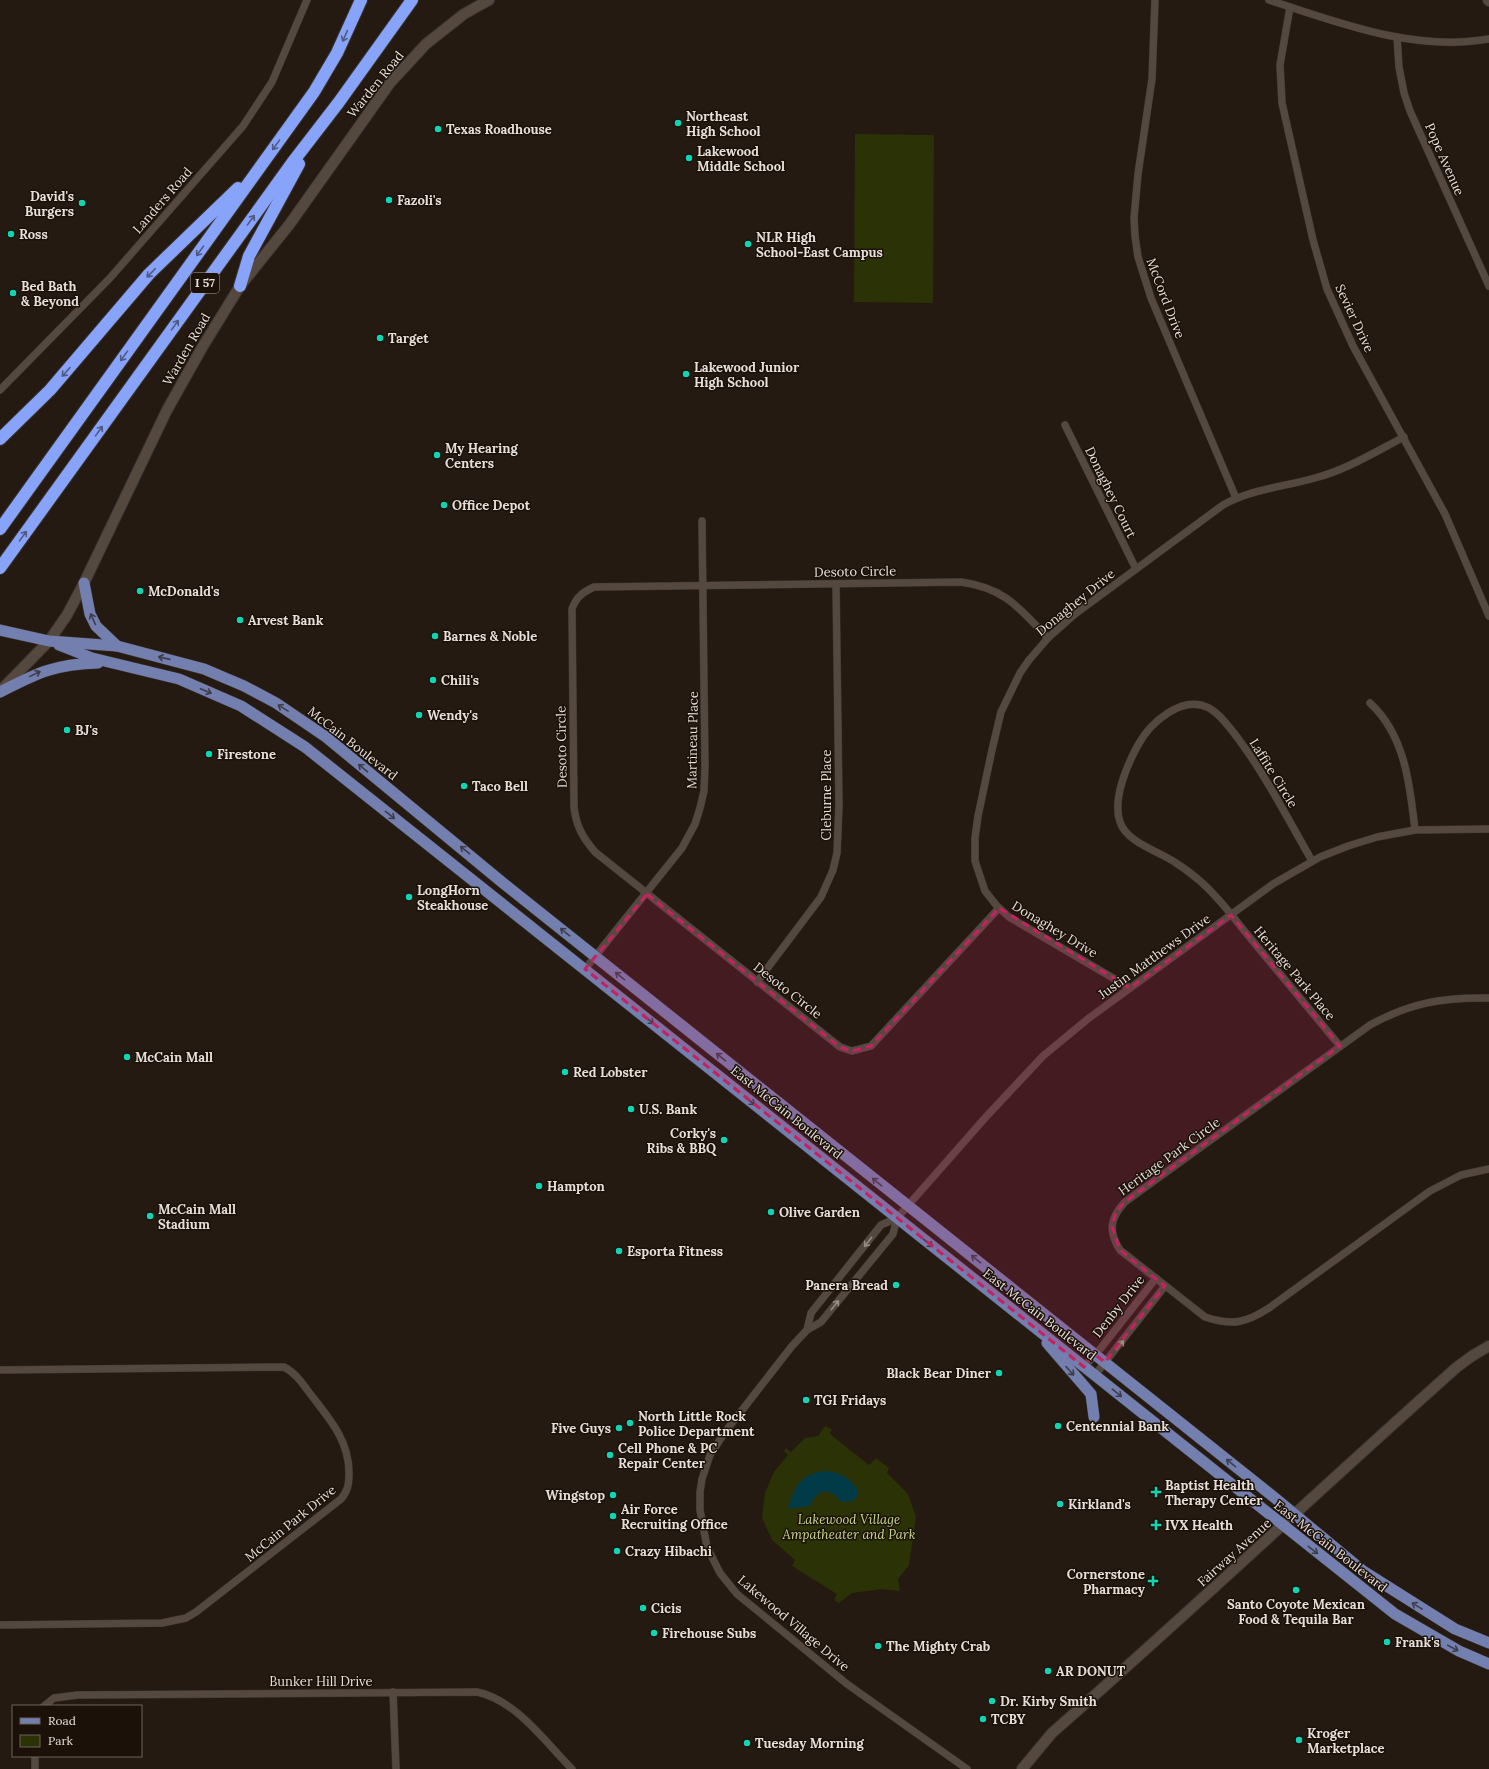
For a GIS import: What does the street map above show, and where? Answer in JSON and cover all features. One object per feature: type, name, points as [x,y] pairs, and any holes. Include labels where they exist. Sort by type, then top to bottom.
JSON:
[{"type":"highway","name":"I 57","points":[[0,529],[314,92],[337,53],[360,0]]},
{"type":"highway","name":"I 57","points":[[0,568],[412,0]]},
{"type":"highway","points":[[240,286],[249,256],[316,132]]},
{"type":"highway","points":[[0,439],[60,378],[149,274],[259,168]]},
{"type":"main road","points":[[84,583],[90,614],[96,626],[116,646]]},
{"type":"main road","name":"McCain Boulevard","points":[[0,630],[49,641],[116,646],[181,662],[226,677],[297,717],[326,737],[596,956]]},
{"type":"main road","name":"McCain Boulevard","points":[[49,641],[92,658],[179,679],[241,706],[305,747],[585,969]]},
{"type":"main road","points":[[0,692],[47,669],[76,663],[108,662]]},
{"type":"main road","name":"East McCain Boulevard","points":[[596,956],[1363,1571],[1455,1629],[1489,1643]]},
{"type":"main road","name":"East McCain Boulevard","points":[[585,969],[1084,1366],[1282,1526],[1395,1614],[1459,1651],[1489,1664]]},
{"type":"main road","points":[[1037,1329],[1061,1361],[1090,1394],[1094,1417]]},
{"type":"street","name":"Landers Road","points":[[0,390],[110,278],[243,126],[272,82],[307,0]]},
{"type":"street","name":"Warden Road","points":[[0,692],[49,641],[67,615],[84,583],[167,410],[203,346],[240,286],[289,225],[348,139],[400,71],[426,44],[451,23],[489,0]]},
{"type":"street","name":"McCord Drive","points":[[1155,0],[1152,79],[1138,174],[1134,218],[1138,257],[1151,298],[1236,498]]},
{"type":"street","points":[[1269,0],[1359,29],[1397,37],[1446,41],[1489,39]]},
{"type":"street","name":"Sevier Drive","points":[[1290,7],[1280,65],[1282,102],[1319,264],[1338,314],[1445,514],[1489,616]]},
{"type":"street","name":"Pope Avenue","points":[[1397,37],[1399,67],[1404,93],[1410,111],[1489,286]]},
{"type":"street","name":"Donaghey Court","points":[[1065,426],[1136,569]]},
{"type":"street","name":"Donaghey Drive","points":[[1130,988],[1009,917],[999,908],[986,891],[978,872],[974,850],[978,816],[1002,712],[1020,673],[1048,638],[1075,614],[1198,522],[1236,498],[1254,491],[1315,478],[1334,472],[1404,437]]},
{"type":"street","name":"Martineau Place","points":[[585,969],[647,894],[682,848],[695,824],[704,791],[702,521]]},
{"type":"street","name":"Desoto Circle","points":[[999,908],[872,1046],[861,1050],[852,1051],[840,1047],[595,852],[579,830],[576,822],[571,627],[572,609],[577,598],[583,592],[594,587],[954,582],[972,584],[991,589],[1004,595],[1016,604],[1048,638]]},
{"type":"street","name":"Cleburne Place","points":[[757,982],[822,897],[833,870],[837,853],[839,805],[836,584]]},
{"type":"street","points":[[1370,703],[1387,722],[1396,739],[1406,770],[1415,830]]},
{"type":"street","name":"Laffite Circle","points":[[1231,915],[1201,882],[1176,863],[1132,838],[1120,824],[1117,805],[1118,799],[1135,752],[1147,733],[1157,722],[1174,710],[1187,705],[1208,708],[1215,712],[1230,728],[1258,764],[1312,861]]},
{"type":"street","name":"Justin Matthews Drive","points":[[897,1218],[985,1118],[1043,1056],[1088,1018],[1273,884],[1312,861],[1348,846],[1377,837],[1415,830],[1489,829]]},
{"type":"street","name":"Heritage Park Place","points":[[1231,915],[1340,1046]]},
{"type":"street","name":"Heritage Park Circle","points":[[1489,998],[1441,999],[1404,1008],[1370,1025],[1125,1202],[1116,1212],[1112,1226],[1115,1241],[1120,1250],[1205,1317],[1229,1323],[1244,1321],[1269,1308],[1430,1191],[1461,1175],[1489,1169]]},
{"type":"street","name":"Lakewood Village Drive","points":[[806,1330],[821,1322],[893,1234],[897,1218]]},
{"type":"street","name":"Lakewood Village Drive","points":[[897,1218],[881,1225],[811,1313],[806,1330],[725,1432],[710,1455],[702,1479],[700,1510],[707,1547],[720,1573],[737,1594],[865,1697],[967,1769]]},
{"type":"street","name":"Denby Drive","points":[[1084,1366],[1156,1278]]},
{"type":"street","name":"Denby Drive","points":[[1094,1375],[1165,1286]]},
{"type":"street","name":"Fairway Avenue","points":[[1022,1769],[1052,1733],[1282,1526],[1335,1475],[1457,1367],[1489,1346]]},
{"type":"street","name":"McCain Park Drive","points":[[0,1370],[284,1367],[297,1376],[338,1431],[345,1444],[349,1464],[348,1489],[341,1499],[196,1612],[186,1618],[162,1623],[0,1625]]},
{"type":"street","name":"Bunker Hill Drive","points":[[45,1705],[54,1698],[78,1695],[463,1691],[484,1694],[496,1698],[519,1715],[572,1769]]},
{"type":"street","points":[[393,1692],[396,1769]]},
{"type":"street","points":[[35,1757],[35,1769]]},
{"type":"highlighted area","points":[[647,894],[840,1047],[852,1051],[871,1046],[999,908],[1130,988],[1231,915],[1340,1046],[1125,1202],[1116,1212],[1112,1226],[1120,1250],[1165,1286],[1105,1362],[1094,1354],[1084,1367],[585,969]]},
{"type":"green space","points":[[855,134],[934,135],[933,303],[854,302]]},
{"type":"green space","name":"Lakewood Village Ampatheater and Park","points":[[825,1426],[832,1429],[830,1434],[869,1465],[876,1458],[889,1468],[887,1473],[908,1494],[916,1517],[909,1565],[898,1579],[900,1591],[882,1589],[852,1593],[839,1603],[834,1600],[837,1594],[792,1566],[795,1560],[772,1540],[762,1518],[765,1493],[774,1472],[788,1455],[784,1451],[786,1448],[791,1452],[805,1438],[818,1436]]},
{"type":"water","points":[[824,1471],[840,1474],[853,1483],[859,1493],[853,1501],[841,1502],[832,1493],[824,1492],[816,1496],[810,1506],[788,1509],[799,1483],[809,1475]]},
{"type":"place","name":"Northeast High School","points":[[678,123]]},
{"type":"place","name":"Texas Roadhouse","points":[[438,129]]},
{"type":"place","name":"Lakewood Middle School","points":[[689,158]]},
{"type":"place","name":"Fazoli's","points":[[389,200]]},
{"type":"place","name":"David's Burgers","points":[[82,203]]},
{"type":"place","name":"Ross","points":[[11,234]]},
{"type":"place","name":"NLR High School-East Campus","points":[[748,244]]},
{"type":"place","name":"Bed Bath & Beyond","points":[[13,293]]},
{"type":"place","name":"Target","points":[[380,338]]},
{"type":"place","name":"Lakewood Junior High School","points":[[686,374]]},
{"type":"place","name":"My Hearing Centers","points":[[437,455]]},
{"type":"place","name":"Office Depot","points":[[444,505]]},
{"type":"place","name":"McDonald's","points":[[140,591]]},
{"type":"place","name":"Arvest Bank","points":[[240,620]]},
{"type":"place","name":"Barnes & Noble","points":[[435,636]]},
{"type":"place","name":"Chili's","points":[[433,680]]},
{"type":"place","name":"Wendy's","points":[[419,715]]},
{"type":"place","name":"BJ's","points":[[67,730]]},
{"type":"place","name":"Firestone","points":[[209,754]]},
{"type":"place","name":"Taco Bell","points":[[464,786]]},
{"type":"place","name":"LongHorn Steakhouse","points":[[409,897]]},
{"type":"place","name":"McCain Mall","points":[[127,1057]]},
{"type":"place","name":"Red Lobster","points":[[565,1072]]},
{"type":"place","name":"U.S. Bank","points":[[631,1109]]},
{"type":"place","name":"Corky's Ribs & BBQ","points":[[724,1140]]},
{"type":"place","name":"Hampton","points":[[539,1186]]},
{"type":"place","name":"Olive Garden","points":[[771,1212]]},
{"type":"place","name":"McCain Mall Stadium","points":[[150,1216]]},
{"type":"place","name":"Esporta Fitness","points":[[619,1251]]},
{"type":"place","name":"Panera Bread","points":[[896,1285]]},
{"type":"place","name":"Black Bear Diner","points":[[999,1373]]},
{"type":"place","name":"TGI Fridays","points":[[806,1400]]},
{"type":"place","name":"North Little Rock Police Department","points":[[630,1423]]},
{"type":"place","name":"Centennial Bank","points":[[1058,1426]]},
{"type":"place","name":"Five Guys","points":[[619,1428]]},
{"type":"place","name":"Cell Phone & PC Repair Center","points":[[610,1455]]},
{"type":"place","name":"Baptist Health Therapy Center","points":[[1156,1492]]},
{"type":"place","name":"Wingstop","points":[[613,1495]]},
{"type":"place","name":"Kirkland's","points":[[1060,1504]]},
{"type":"place","name":"Air Force Recruiting Office","points":[[613,1516]]},
{"type":"place","name":"IVX Health","points":[[1156,1525]]},
{"type":"place","name":"Crazy Hibachi","points":[[617,1551]]},
{"type":"place","name":"Cornerstone Pharmacy","points":[[1153,1581]]},
{"type":"place","name":"Santo Coyote Mexican Food & Tequila Bar","points":[[1296,1590]]},
{"type":"place","name":"Cicis","points":[[643,1608]]},
{"type":"place","name":"Firehouse Subs","points":[[654,1633]]},
{"type":"place","name":"Frank's","points":[[1387,1642]]},
{"type":"place","name":"The Mighty Crab","points":[[878,1646]]},
{"type":"place","name":"AR DONUT","points":[[1048,1671]]},
{"type":"place","name":"Dr. Kirby Smith","points":[[992,1701]]},
{"type":"place","name":"TCBY","points":[[983,1719]]},
{"type":"place","name":"Kroger Marketplace","points":[[1299,1740]]},
{"type":"place","name":"Tuesday Morning","points":[[747,1743]]}]
